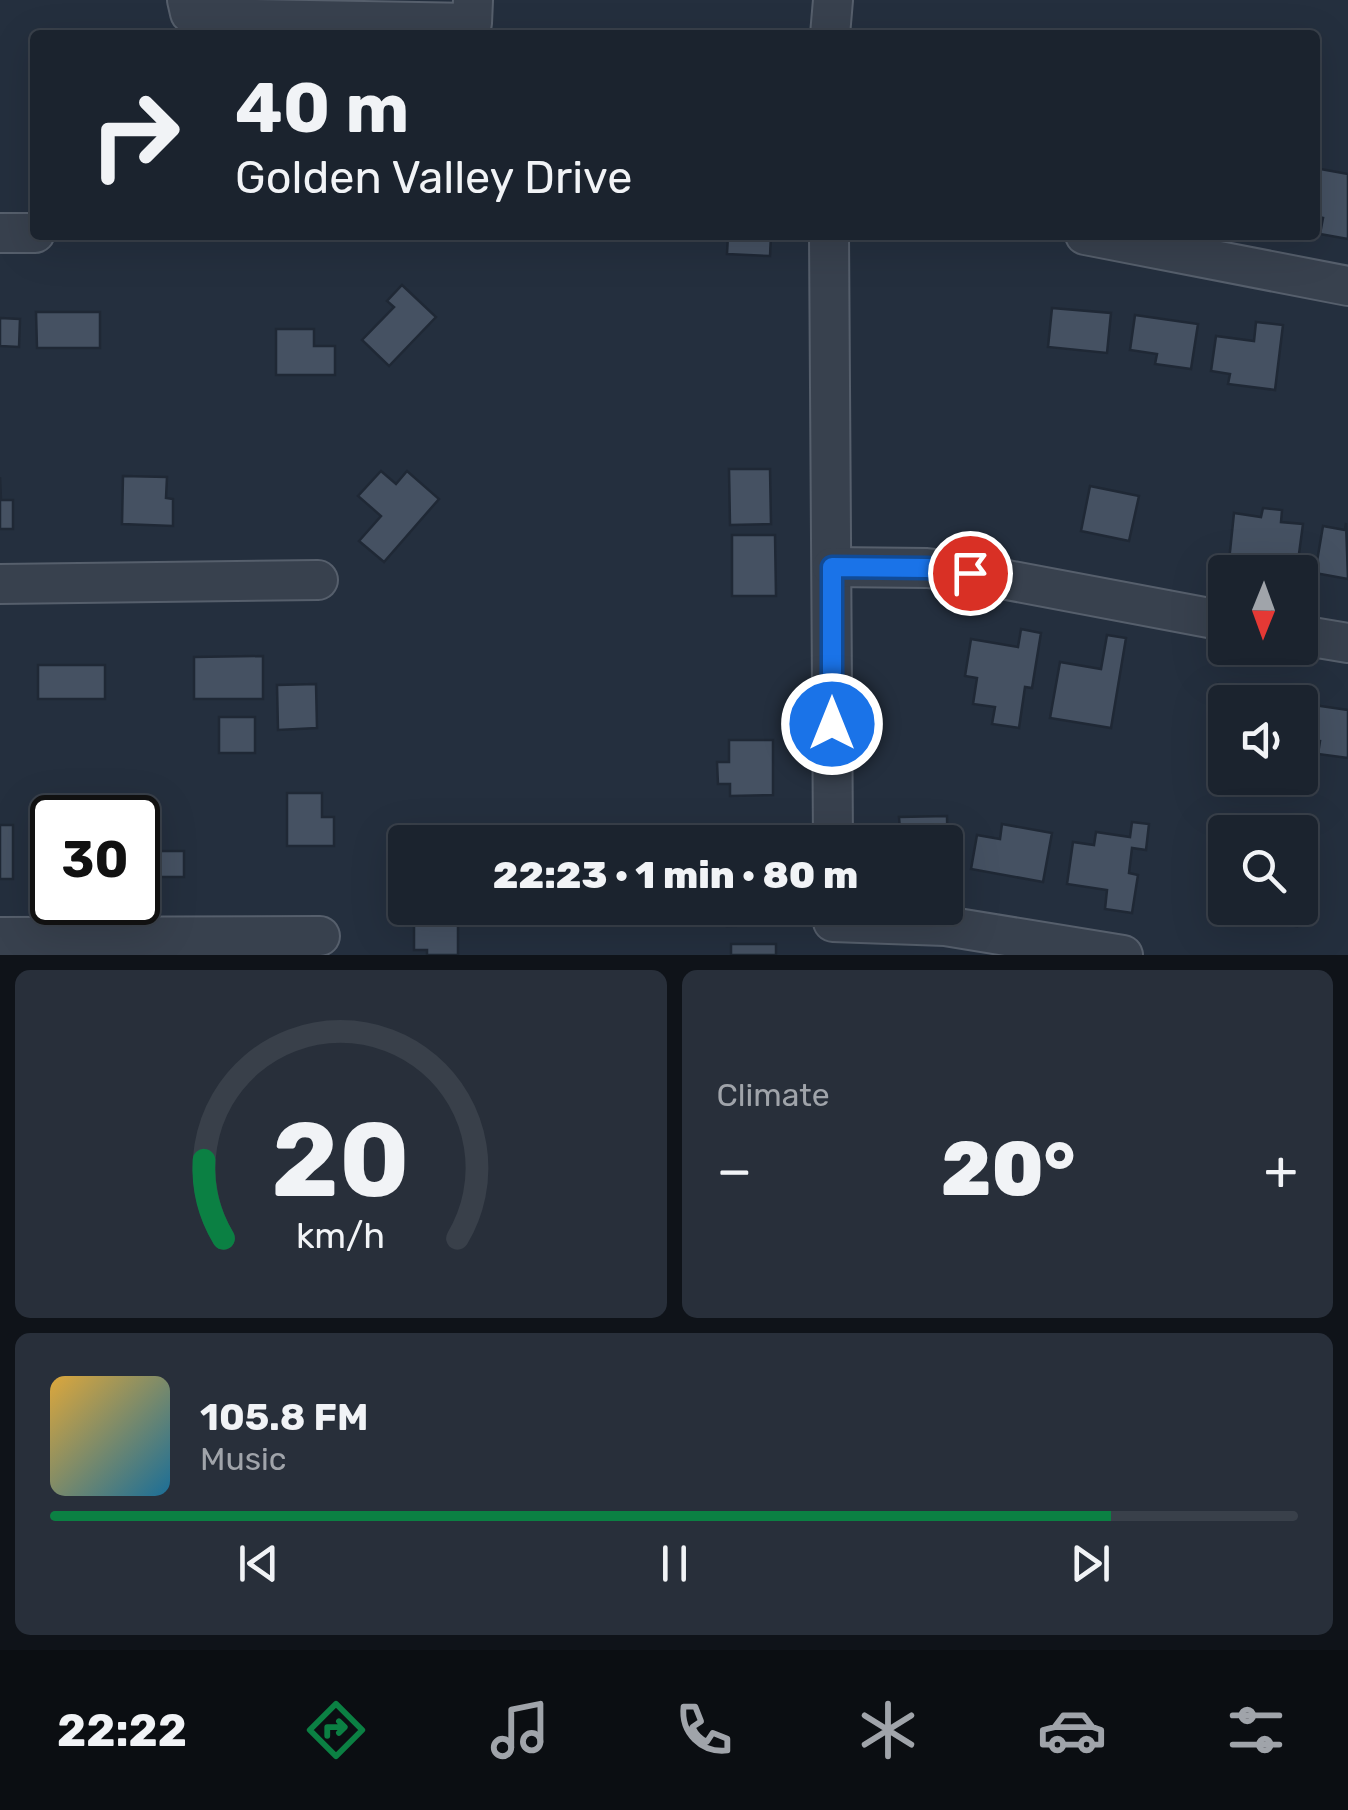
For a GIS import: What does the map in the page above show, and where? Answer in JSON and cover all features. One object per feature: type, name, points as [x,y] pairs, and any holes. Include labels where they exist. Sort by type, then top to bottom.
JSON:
[{"type":"street","points":[[187,0],[190,13],[200,18],[472,23],[473,0]]},
{"type":"street","points":[[830,30],[833,0]]},
{"type":"street","points":[[0,234],[30,233]]},
{"type":"street","points":[[829,240],[832,825]]},
{"type":"street","points":[[1111,240],[1348,286]]},
{"type":"street","points":[[832,567],[927,568],[970,573],[1208,618]]},
{"type":"street","points":[[0,584],[318,580]]},
{"type":"street","points":[[1318,638],[1348,644]]},
{"type":"street","points":[[833,928],[945,926],[1123,955]]},
{"type":"street","points":[[0,937],[320,936]]},
{"type":"building","points":[[1320,169],[1348,174],[1348,239],[1320,234]]},
{"type":"building","points":[[728,240],[771,240],[770,256],[727,254]]},
{"type":"building","points":[[402,285],[436,317],[389,366],[362,340],[394,307],[387,301]]},
{"type":"building","points":[[1052,308],[1111,313],[1107,353],[1048,347]]},
{"type":"building","points":[[36,312],[100,312],[100,348],[37,348]]},
{"type":"building","points":[[1135,315],[1198,324],[1191,369],[1155,364],[1157,354],[1130,350]]},
{"type":"building","points":[[0,318],[20,319],[19,347],[0,346]]},
{"type":"building","points":[[1256,322],[1283,325],[1275,390],[1228,384],[1230,374],[1211,371],[1216,336],[1254,341]]},
{"type":"building","points":[[276,329],[314,329],[314,346],[335,346],[335,375],[276,375]]},
{"type":"building","points":[[729,469],[770,469],[771,524],[730,525]]},
{"type":"building","points":[[381,471],[396,484],[407,471],[439,499],[384,562],[359,541],[381,516],[358,496]]},
{"type":"building","points":[[123,476],[167,477],[166,498],[173,499],[173,526],[122,524]]},
{"type":"building","points":[[0,477],[1,500],[13,500],[13,529],[0,529]]},
{"type":"building","points":[[1090,486],[1139,496],[1129,541],[1081,531]]},
{"type":"building","points":[[1263,508],[1282,510],[1281,522],[1303,524],[1299,555],[1230,555],[1234,513],[1261,517]]},
{"type":"building","points":[[1346,523],[1348,579],[1318,574],[1323,526],[1345,530]]},
{"type":"building","points":[[732,535],[775,535],[776,596],[732,596]]},
{"type":"building","points":[[1021,629],[1041,633],[1032,688],[1025,687],[1019,728],[992,724],[995,707],[973,704],[977,678],[965,676],[971,639],[1018,647]]},
{"type":"building","points":[[1107,635],[1126,638],[1111,728],[1050,718],[1060,662],[1101,669]]},
{"type":"building","points":[[263,656],[263,699],[194,699],[194,657]]},
{"type":"building","points":[[38,665],[105,665],[105,699],[38,699]]},
{"type":"building","points":[[316,684],[317,728],[278,730],[277,685]]},
{"type":"building","points":[[1318,706],[1348,710],[1348,758],[1318,754]]},
{"type":"building","points":[[219,717],[255,717],[255,753],[219,753]]},
{"type":"building","points":[[729,740],[773,740],[773,795],[730,796],[730,784],[718,784],[717,762],[729,762]]},
{"type":"building","points":[[287,793],[322,793],[322,817],[334,817],[334,846],[287,846]]},
{"type":"building","points":[[947,816],[947,825],[900,825],[899,817]]},
{"type":"building","points":[[1132,822],[1149,824],[1146,850],[1132,848],[1129,873],[1138,875],[1132,913],[1105,909],[1107,890],[1067,884],[1073,842],[1094,845],[1096,832],[1130,837]]},
{"type":"building","points":[[1002,824],[1052,833],[1043,882],[971,869],[977,835],[1000,839]]},
{"type":"building","points":[[0,825],[13,825],[13,879],[0,879]]},
{"type":"building","points":[[160,851],[184,851],[184,877],[160,877]]},
{"type":"building","points":[[414,925],[458,925],[458,955],[427,955],[427,950],[414,950]]},
{"type":"building","points":[[731,944],[776,944],[776,955],[731,955]]},
{"type":"route","points":[[832,724],[832,567],[927,568],[970,573]]}]
